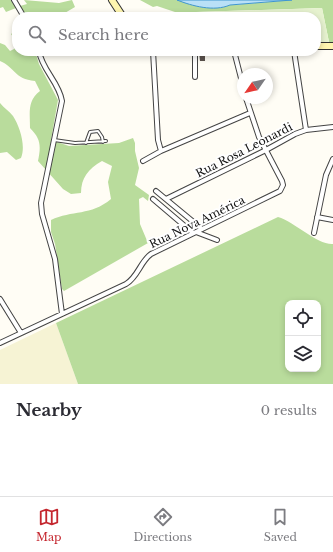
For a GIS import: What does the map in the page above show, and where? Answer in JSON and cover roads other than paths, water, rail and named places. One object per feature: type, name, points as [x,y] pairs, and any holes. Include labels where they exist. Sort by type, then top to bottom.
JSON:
[{"type":"street","points":[[14,0],[21,12]]},
{"type":"street","points":[[112,0],[120,12]]},
{"type":"street","points":[[321,46],[333,46]]},
{"type":"street","points":[[40,56],[43,66],[61,97],[61,109],[45,176],[41,208],[55,259],[62,314]]},
{"type":"street","points":[[154,56],[158,140],[161,151]]},
{"type":"street","points":[[194,56],[195,78]]},
{"type":"street","points":[[235,56],[238,68]]},
{"type":"street","points":[[295,56],[306,130]]},
{"type":"street","points":[[248,104],[259,137],[266,150]]},
{"type":"street","points":[[143,162],[161,151],[250,113]]},
{"type":"street","name":"Rua Rosa Leonardi","points":[[166,199],[266,150],[289,137],[306,130],[333,127]]},
{"type":"street","name":"Rua Nova América","points":[[0,343],[130,282],[150,254],[274,194],[282,187],[281,178],[266,150]]},
{"type":"street","points":[[314,233],[327,171],[333,159]]},
{"type":"street","points":[[327,171],[333,170]]},
{"type":"street","points":[[156,191],[202,229]]},
{"type":"street","points":[[153,199],[179,221],[195,232],[217,240]]},
{"type":"street","points":[[179,221],[185,215]]},
{"type":"street","points":[[317,217],[333,220]]},
{"type":"street","points":[[0,300],[21,333]]},
{"type":"lane","points":[[86,143],[87,136],[90,132],[98,131],[103,142]]},
{"type":"lane","points":[[54,140],[75,143],[106,141]]},
{"type":"water","points":[[177,0],[292,0],[210,8],[196,6]]}]
